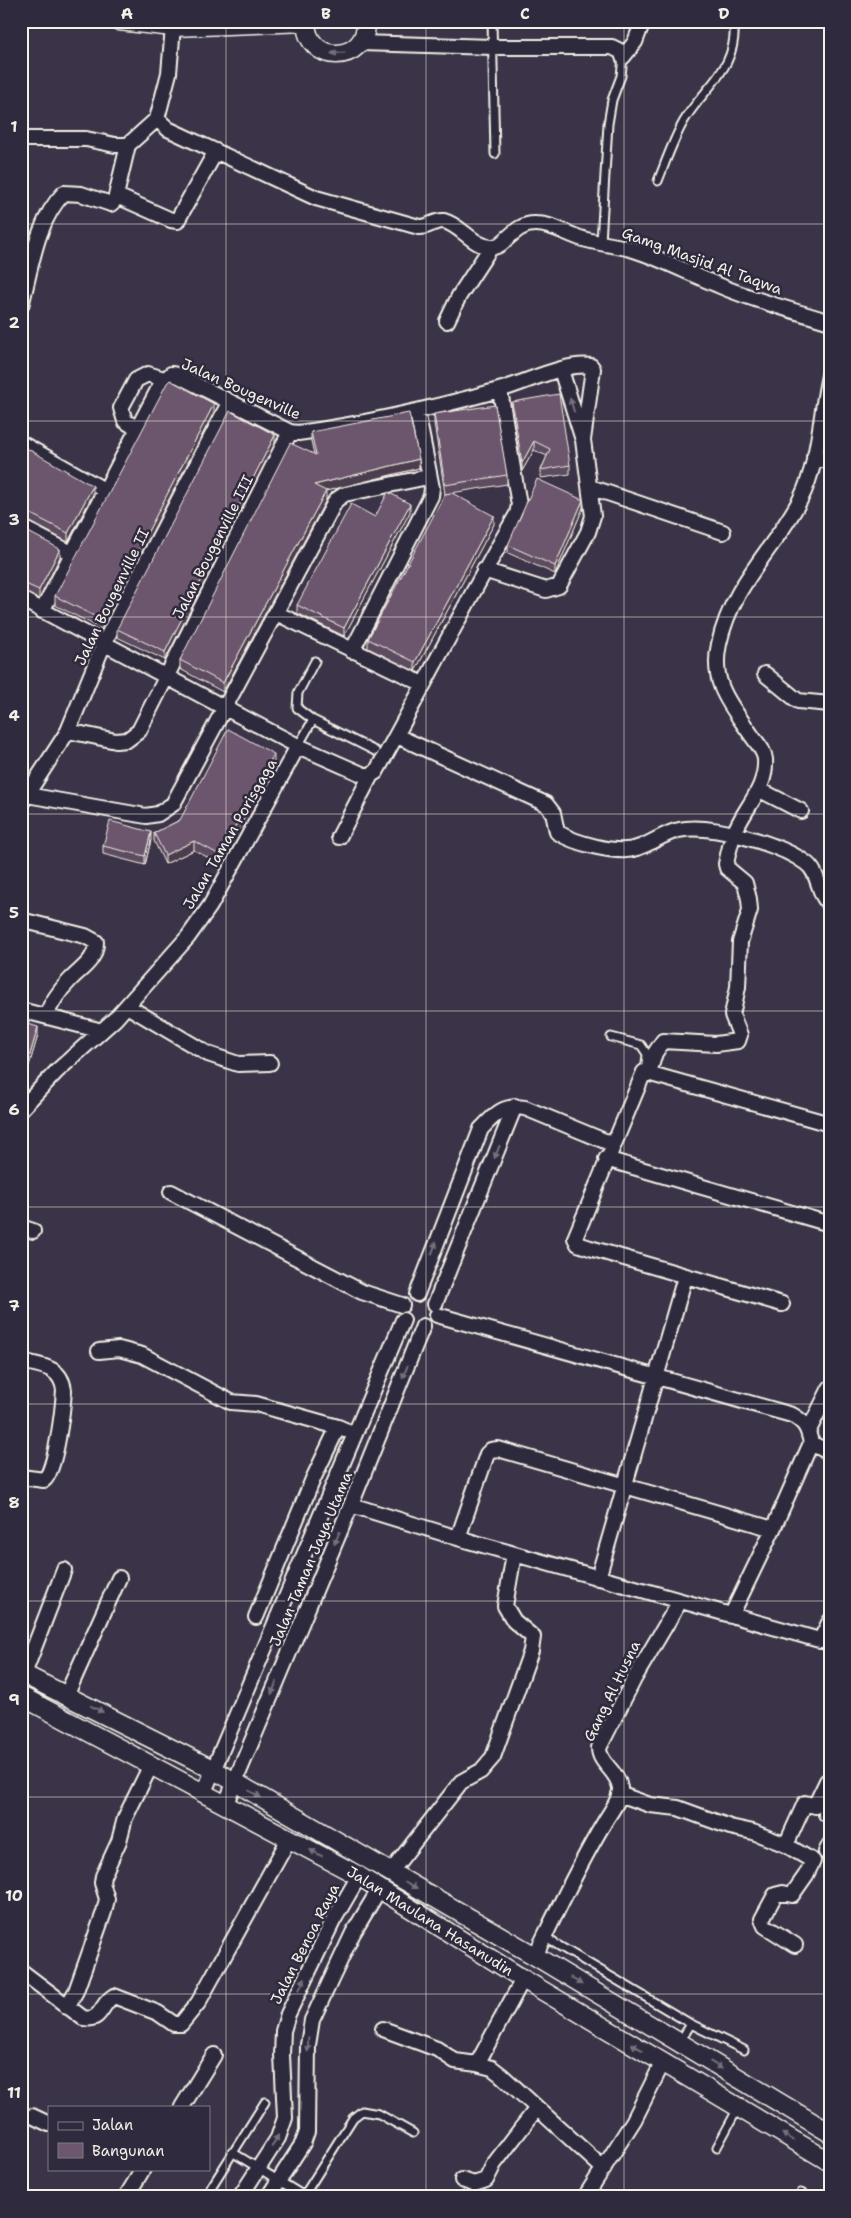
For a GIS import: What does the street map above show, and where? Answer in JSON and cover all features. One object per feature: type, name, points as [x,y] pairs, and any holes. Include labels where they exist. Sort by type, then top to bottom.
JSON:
[{"type":"street","points":[[119,21],[173,27],[306,22],[309,37],[313,44],[325,53],[340,54],[348,53],[360,43],[366,31],[366,21]]},
{"type":"street","points":[[623,57],[635,42],[643,21]]},
{"type":"street","points":[[21,139],[86,139],[115,145],[128,144],[157,119],[169,73],[173,27]]},
{"type":"street","points":[[360,43],[493,47],[612,47],[622,52],[623,57]]},
{"type":"street","points":[[157,119],[168,129],[316,198],[419,227],[442,221],[480,243],[491,247],[459,296],[447,321]]},
{"type":"street","points":[[21,306],[40,235],[57,200],[64,193],[73,192],[111,204],[117,196],[128,144]]},
{"type":"street","points":[[117,196],[177,221],[216,151]]},
{"type":"street","name":"Gamg Masjid Al Taqwa","points":[[491,247],[501,244],[509,235],[523,227],[536,224],[635,250],[742,294],[830,322]]},
{"type":"street","name":"Jalan Bougenville","points":[[42,610],[164,379],[171,374],[177,375],[290,432],[306,432],[417,411],[500,390],[561,370],[581,365],[591,366],[593,369],[583,440]]},
{"type":"street","points":[[484,570],[546,590],[559,586],[592,522],[593,509],[583,440],[561,370]]},
{"type":"street","points":[[782,1304],[590,1248],[578,1244],[574,1238],[612,1144],[655,1053],[663,1041],[716,1044],[738,1041],[740,1035],[732,1015],[738,987],[740,942],[750,910],[745,883],[726,864],[734,834],[760,790],[764,778],[764,754],[720,688],[716,669],[719,644],[730,609],[740,590],[800,500],[814,457],[830,371]]},
{"type":"street","points":[[138,429],[125,420],[121,408],[136,380],[148,374],[164,379]]},
{"type":"street","points":[[339,837],[371,775],[376,772],[397,736],[484,570],[517,514],[519,504],[500,390]]},
{"type":"street","name":"Jalan Bougenville II","points":[[24,799],[68,731],[104,643],[230,403]]},
{"type":"street","points":[[352,651],[431,496],[432,488],[428,477],[417,411]]},
{"type":"street","name":"Jalan Bougenville III","points":[[68,731],[116,741],[127,740],[140,731],[165,676],[290,432]]},
{"type":"street","points":[[21,443],[106,491]]},
{"type":"street","points":[[814,457],[830,462]]},
{"type":"street","points":[[24,799],[146,816],[158,814],[173,804],[336,500],[346,494],[428,477]]},
{"type":"street","points":[[590,487],[723,532]]},
{"type":"street","points":[[21,527],[73,554]]},
{"type":"street","points":[[21,600],[298,746],[364,775],[371,775]]},
{"type":"street","points":[[276,613],[423,684]]},
{"type":"street","points":[[765,674],[798,700],[830,704]]},
{"type":"street","points":[[397,736],[546,804],[553,814],[557,832],[566,838],[619,850],[636,849],[678,830],[698,827],[734,834],[761,842],[808,864],[813,871],[822,895],[830,905]]},
{"type":"street","name":"Jalan Taman Porisgaga","points":[[21,1109],[27,1095],[102,1031],[161,970],[210,906],[298,746]]},
{"type":"street","points":[[760,790],[801,811]]},
{"type":"street","points":[[21,920],[85,936],[96,942],[92,959],[70,980],[50,1006],[46,1016]]},
{"type":"street","points":[[127,1006],[208,1054],[238,1064],[270,1063]]},
{"type":"street","points":[[21,1010],[102,1031]]},
{"type":"street","points":[[647,1073],[830,1124]]},
{"type":"street","points":[[515,1106],[430,1323],[423,1326],[413,1325],[403,1320],[402,1305],[406,1299],[416,1294],[480,1129],[495,1115],[515,1106],[526,1108],[612,1144]]},
{"type":"street","points":[[606,1159],[830,1224]]},
{"type":"street","points":[[172,1192],[362,1292],[402,1305]]},
{"type":"street","points":[[598,1578],[685,1277]]},
{"type":"street","points":[[416,1294],[430,1298],[436,1309],[656,1377],[792,1415],[803,1421],[810,1436],[830,1453]]},
{"type":"street","name":"Jalan Taman Jaya Utama","points":[[204,1792],[403,1320]]},
{"type":"street","name":"Jalan Taman Jaya Utama","points":[[226,1804],[351,1505],[423,1326]]},
{"type":"street","points":[[100,1351],[119,1349],[142,1355],[231,1402],[256,1404],[338,1427],[354,1434]]},
{"type":"street","points":[[21,1361],[52,1369],[62,1380],[64,1390],[54,1460],[49,1476],[40,1481],[21,1477]]},
{"type":"street","points":[[731,1616],[773,1530],[830,1388]]},
{"type":"street","points":[[256,1616],[313,1479],[338,1427]]},
{"type":"street","points":[[458,1538],[484,1462],[491,1450],[498,1449],[773,1530]]},
{"type":"street","points":[[313,1479],[331,1487]]},
{"type":"street","points":[[351,1505],[458,1538],[825,1642],[830,1621]]},
{"type":"street","points":[[390,1873],[461,1782],[481,1771],[493,1757],[531,1651],[533,1637],[514,1621],[506,1606],[514,1554]]},
{"type":"street","points":[[23,1674],[64,1570]]},
{"type":"street","points":[[67,1694],[119,1578]]},
{"type":"street","points":[[267,1589],[285,1598]]},
{"type":"street","name":"Gang Al Husna","points":[[619,1794],[617,1779],[601,1757],[599,1748],[634,1679],[680,1601]]},
{"type":"street","name":"Jalan Maulana Hasanudin","points":[[23,1674],[67,1694],[214,1770],[534,1956],[830,2132]]},
{"type":"street","name":"Jalan Maulana Hasanudin","points":[[21,1696],[150,1768],[204,1792],[286,1843],[357,1879],[662,2064],[830,2162]]},
{"type":"street","points":[[66,2007],[76,1991],[104,1912],[106,1898],[102,1883],[105,1870],[119,1841],[125,1818],[150,1768]]},
{"type":"street","points":[[786,1845],[805,1803],[815,1806],[827,1781],[830,1782]]},
{"type":"street","points":[[478,2064],[588,1850],[619,1794],[650,1805],[678,1808],[786,1845],[813,1861],[792,1895],[783,1892],[775,1896],[762,1919],[765,1926],[795,1945]]},
{"type":"street","points":[[830,1806],[826,1814],[830,1816]]},
{"type":"street","points":[[21,1971],[66,2007],[83,2018],[94,2019],[100,2014],[109,1999],[114,1996],[158,2013],[174,2024],[181,2024],[198,2003],[286,1843]]},
{"type":"street","points":[[830,1844],[826,1852],[830,1854]]},
{"type":"street","name":"Jalan Benoa Raya","points":[[240,2197],[278,2138],[285,2118],[282,2055],[283,2031],[288,2014],[333,1921],[357,1879]]},
{"type":"street","points":[[268,2197],[303,2143],[307,2132],[309,2034],[312,2020],[353,1933],[378,1892]]},
{"type":"street","points":[[333,1921],[353,1933]]},
{"type":"street","points":[[383,2029],[437,2049],[447,2058],[478,2064],[501,2074],[604,2169]]},
{"type":"street","points":[[183,2106],[214,2055]]},
{"type":"street","points":[[586,2197],[634,2120],[662,2064]]},
{"type":"street","points":[[462,2180],[474,2184],[486,2180],[494,2164],[537,2108]]},
{"type":"street","points":[[32,2116],[48,2124]]},
{"type":"street","points":[[126,2197],[142,2170]]},
{"type":"lane","points":[[492,21],[495,154]]},
{"type":"lane","points":[[658,181],[684,120],[727,64],[734,38],[734,21]]},
{"type":"lane","points":[[601,242],[608,124],[612,100],[621,76],[623,57]]},
{"type":"lane","points":[[315,661],[298,693],[296,704],[302,713],[313,720],[375,751]]},
{"type":"lane","points":[[298,746],[313,720]]},
{"type":"lane","points":[[611,1037],[642,1045],[647,1054],[647,1073]]},
{"type":"lane","points":[[544,1937],[691,2024],[744,2050]]},
{"type":"lane","points":[[679,2043],[691,2024]]},
{"type":"lane","points":[[205,2197],[265,2102]]},
{"type":"lane","points":[[717,2147],[738,2108]]},
{"type":"lane","points":[[232,2152],[304,2196],[353,2118],[362,2111],[379,2114],[414,2133]]},
{"type":"lane","points":[[801,2193],[810,2197]]},
{"type":"building","points":[[170,380],[214,404],[102,620],[55,596]]},
{"type":"building","points":[[559,394],[570,465],[541,470],[550,449],[534,441],[522,463],[512,402]]},
{"type":"building","points":[[495,405],[507,475],[445,485],[434,414]]},
{"type":"building","points":[[230,411],[275,435],[165,652],[117,629]]},
{"type":"building","points":[[409,413],[419,459],[314,485],[326,491],[223,683],[180,660],[290,443],[316,455],[311,432]]},
{"type":"building","points":[[21,445],[93,486],[68,533],[25,511],[21,511]]},
{"type":"building","points":[[537,479],[583,500],[555,566],[508,545]]},
{"type":"building","points":[[388,492],[410,504],[344,628],[297,605],[351,504],[375,517]]},
{"type":"building","points":[[452,493],[494,516],[415,662],[368,639],[445,494]]},
{"type":"building","points":[[21,528],[60,549],[39,590],[21,582]]},
{"type":"building","points":[[228,729],[274,754],[220,855],[194,841],[165,855],[154,833],[180,820]]},
{"type":"building","points":[[110,821],[151,832],[145,856],[103,846]]},
{"type":"building","points":[[21,1022],[38,1027],[23,1078],[21,1077]]}]
